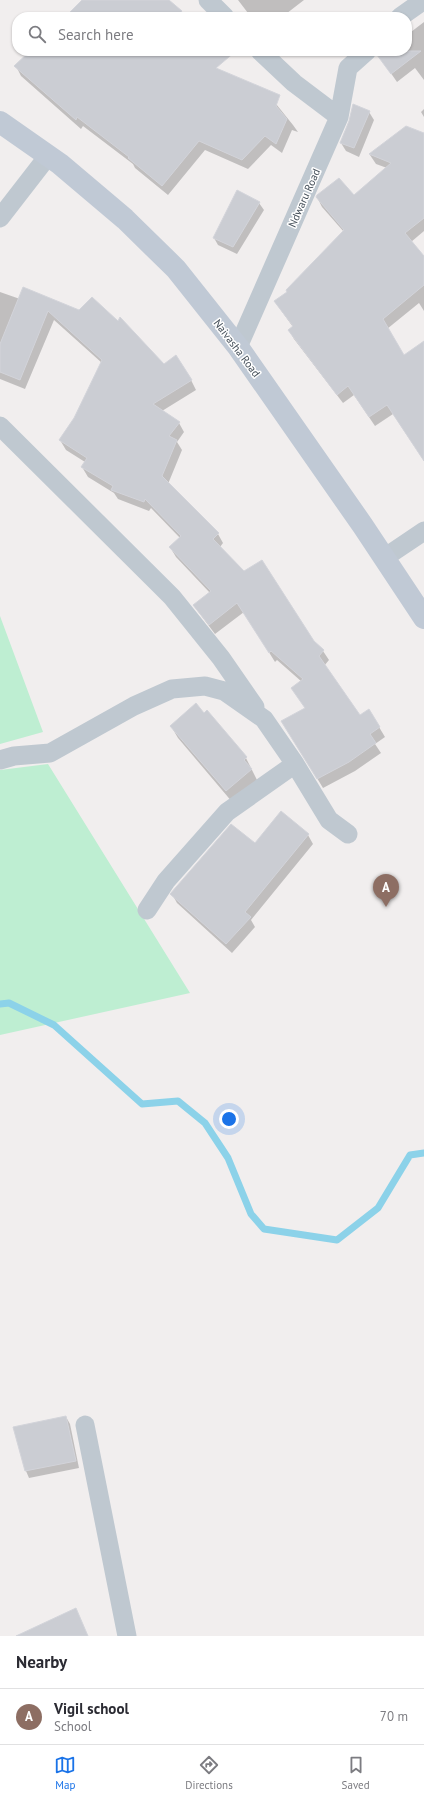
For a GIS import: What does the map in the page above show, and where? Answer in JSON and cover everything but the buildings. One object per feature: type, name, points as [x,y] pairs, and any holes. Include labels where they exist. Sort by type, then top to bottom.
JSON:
[{"type":"main road","name":"Naivasha Road","points":[[0,122],[48,156],[125,219],[176,269],[238,347],[424,618]]},
{"type":"street","points":[[208,0],[220,12]]},
{"type":"street","points":[[407,12],[424,0]]},
{"type":"street","points":[[265,56],[294,83],[340,118]]},
{"type":"street","name":"Ndwaru Road","points":[[238,347],[340,118],[348,68],[361,56]]},
{"type":"street","points":[[0,218],[48,156]]},
{"type":"street","points":[[0,426],[172,597],[221,658],[264,719],[295,764],[329,820],[348,834]]},
{"type":"street","points":[[384,558],[424,531]]},
{"type":"street","points":[[0,760],[14,756],[50,753],[134,706],[172,688],[205,686],[224,691],[264,719]]},
{"type":"street","points":[[147,910],[166,881],[227,812],[295,764]]},
{"type":"street","points":[[85,1425],[127,1636]]},
{"type":"green space","points":[[0,616],[43,732],[0,744]]},
{"type":"green space","points":[[48,764],[190,993],[0,1035],[0,770]]},
{"type":"waterway","points":[[0,1004],[9,1003],[54,1025],[142,1104],[178,1101],[205,1123],[228,1158],[251,1214],[264,1229],[337,1240],[378,1208],[410,1155],[424,1153]]},
{"type":"place","name":"Vigil school","points":[[386,907]]}]
